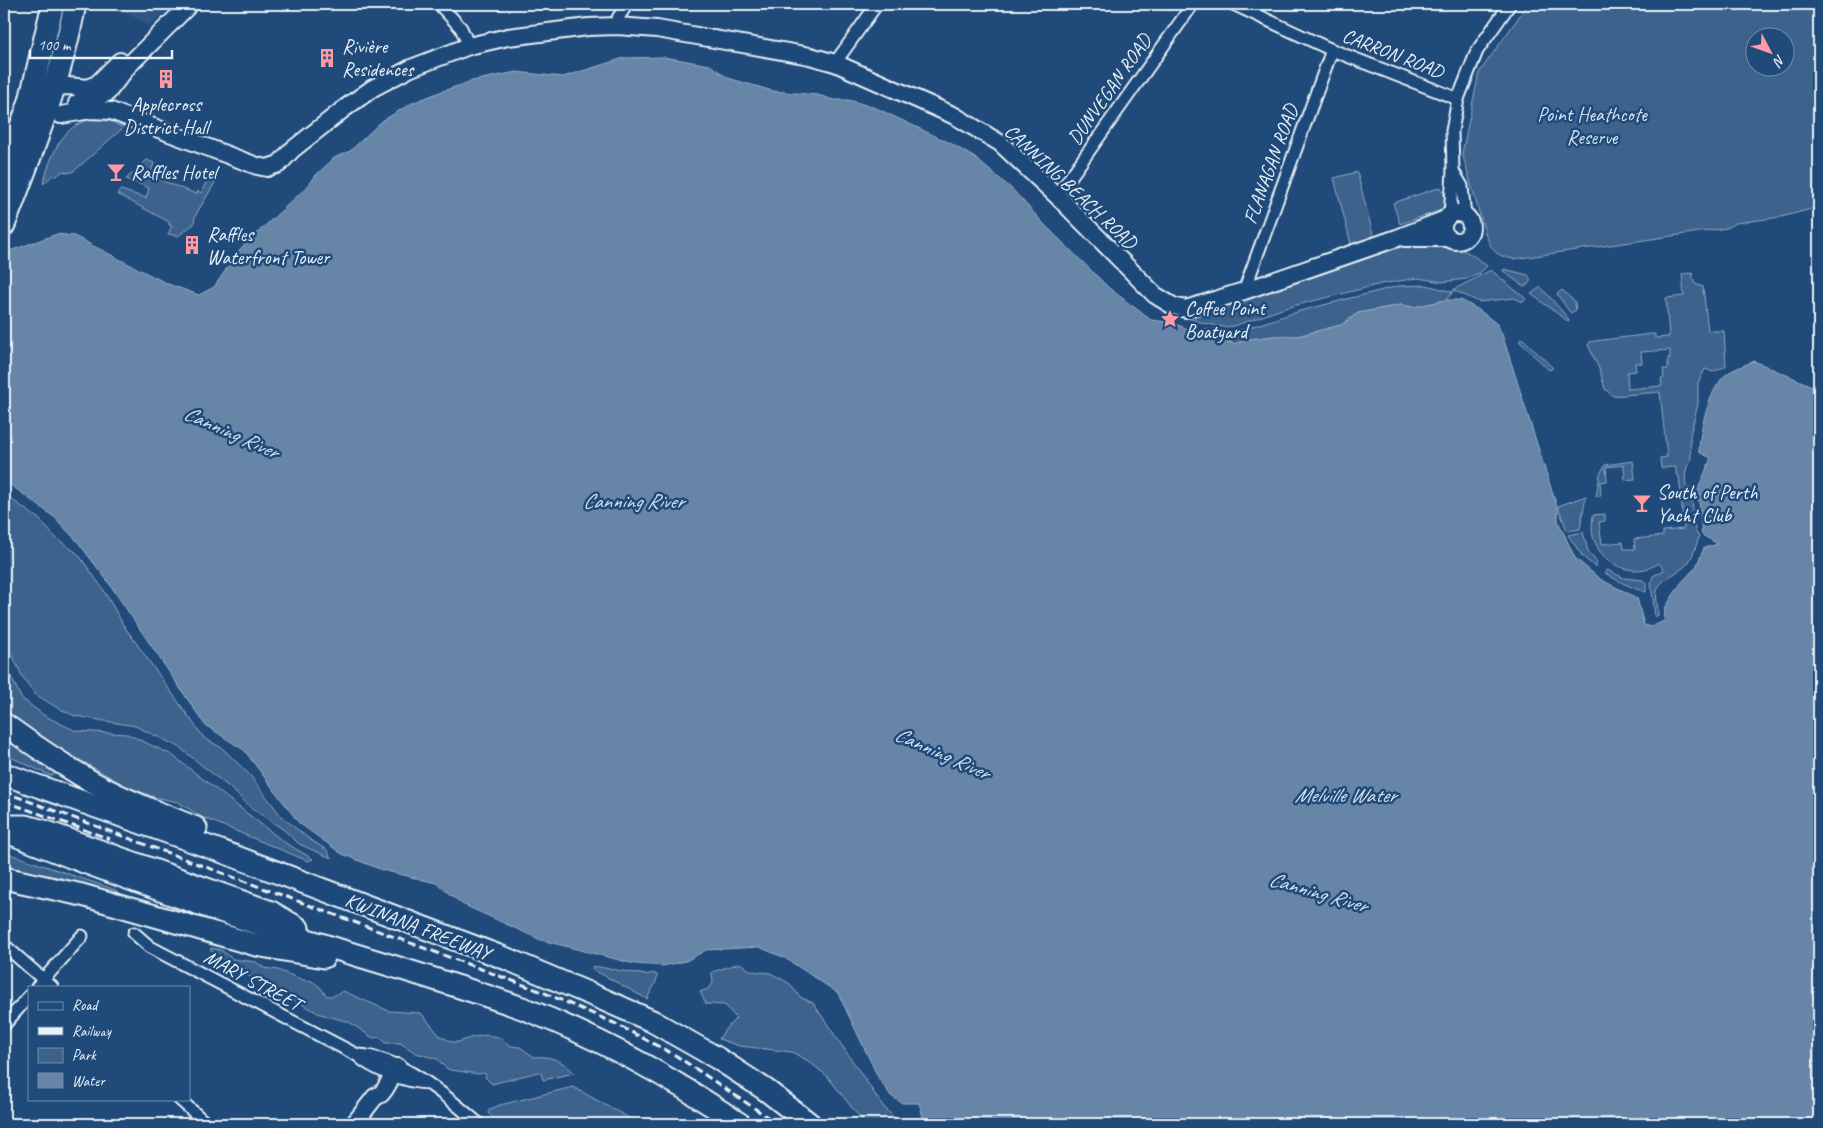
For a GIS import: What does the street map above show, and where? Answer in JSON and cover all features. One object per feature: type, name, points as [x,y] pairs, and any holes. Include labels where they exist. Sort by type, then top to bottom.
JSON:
[{"type":"highway","points":[[4,174],[30,101],[53,4]]},
{"type":"highway","points":[[4,225],[55,88],[75,4]]},
{"type":"highway","points":[[4,724],[69,768],[121,796],[204,832],[413,911],[555,979]]},
{"type":"highway","name":"KWINANA FREEWAY","points":[[4,774],[290,877],[555,979],[652,1022],[693,1043],[751,1080],[810,1124]]},
{"type":"highway","points":[[4,784],[158,841],[290,877]]},
{"type":"highway","points":[[4,825],[25,826],[44,831],[271,912],[333,948]]},
{"type":"highway","points":[[4,831],[118,875],[333,948],[521,1008],[595,1040],[678,1084],[740,1124]]},
{"type":"highway","points":[[4,878],[82,895],[256,945],[413,973]]},
{"type":"street","points":[[439,4],[461,28],[469,46]]},
{"type":"street","points":[[617,26],[618,18],[627,4]]},
{"type":"street","points":[[836,62],[877,4]]},
{"type":"street","name":"DUNVEGAN ROAD","points":[[1057,196],[1193,4]]},
{"type":"street","name":"CARRON ROAD","points":[[1233,4],[1332,50],[1458,99]]},
{"type":"street","points":[[1454,217],[1470,220],[1471,226],[1464,240],[1457,241],[1449,238],[1443,229],[1454,217],[1462,186],[1453,171],[1452,131],[1458,99],[1477,51],[1510,4]]},
{"type":"street","points":[[30,101],[40,92],[55,88],[68,86],[88,88],[97,84],[153,30],[184,9]]},
{"type":"street","points":[[35,145],[49,127],[75,104],[107,93],[128,66],[184,9]]},
{"type":"street","name":"CANNING BEACH ROAD","points":[[60,116],[91,110],[111,111],[267,168],[280,164],[292,150],[345,108],[374,88],[410,68],[469,46],[508,37],[588,27],[617,26],[657,29],[836,62],[955,116],[1000,143],[1057,196],[1137,278],[1165,302],[1186,309],[1244,291],[1454,217]]},
{"type":"street","name":"FLANAGAN ROAD","points":[[1244,291],[1332,50]]},
{"type":"street","name":"CANNING BEACH ROAD","points":[[114,84],[116,96],[123,104],[247,154],[267,159],[292,150]]},
{"type":"street","name":"CANNING BEACH ROAD","points":[[1397,238],[1449,238]]},
{"type":"street","name":"MARY STREET","points":[[134,933],[150,946],[357,1056],[364,1062],[418,1076],[446,1096],[479,1124]]},
{"type":"street","points":[[4,945],[44,984],[82,936]]},
{"type":"street","points":[[4,1025],[28,997]]},
{"type":"street","points":[[354,1124],[375,1097],[381,1094],[391,1069]]},
{"type":"street","points":[[180,1100],[207,1124]]},
{"type":"shaded area","points":[[112,4],[174,4],[149,26]]},
{"type":"green space","name":"Point Heathcote Reserve","points":[[1528,4],[1819,4],[1819,207],[1781,217],[1736,223],[1727,228],[1514,259],[1499,255],[1493,250],[1486,236],[1462,153],[1479,73]]},
{"type":"green space","points":[[97,119],[113,122],[123,128],[74,171],[69,173],[63,171],[55,177],[53,175],[43,184],[54,152],[67,133],[85,121]]},
{"type":"green space","points":[[147,160],[154,163],[151,173],[154,174],[153,177],[196,194],[198,191],[201,193],[208,178],[216,181],[195,216],[194,224],[178,236],[168,234],[172,226],[169,225],[169,222],[117,194],[121,190],[146,198],[149,188],[126,179]]},
{"type":"green space","points":[[1357,172],[1374,238],[1351,244],[1334,178]]},
{"type":"green space","points":[[1441,187],[1446,201],[1441,210],[1400,224],[1393,203]]},
{"type":"green space","points":[[1415,242],[1453,247],[1469,253],[1487,266],[1479,274],[1466,279],[1442,282],[1418,278],[1381,284],[1285,308],[1234,326],[1223,327],[1203,323],[1172,313],[1231,305]]},
{"type":"green space","points":[[1504,269],[1528,275],[1530,282],[1524,287],[1503,271]]},
{"type":"green space","points":[[1491,270],[1526,299],[1523,302],[1514,298],[1479,302],[1453,290]]},
{"type":"green space","points":[[1692,273],[1695,284],[1703,287],[1708,331],[1724,331],[1726,366],[1713,372],[1705,369],[1698,383],[1698,404],[1690,435],[1691,461],[1685,476],[1686,486],[1691,488],[1695,531],[1699,537],[1688,562],[1683,568],[1665,579],[1659,587],[1657,591],[1658,615],[1655,617],[1651,583],[1653,576],[1664,570],[1659,563],[1641,570],[1622,568],[1614,564],[1600,551],[1594,539],[1592,525],[1593,515],[1605,514],[1605,521],[1599,522],[1602,544],[1623,542],[1624,549],[1635,549],[1634,539],[1663,536],[1663,531],[1684,529],[1679,476],[1676,475],[1676,467],[1661,468],[1660,458],[1667,457],[1660,392],[1613,396],[1605,389],[1600,371],[1588,345],[1590,342],[1595,341],[1651,334],[1655,334],[1655,338],[1669,337],[1666,298],[1684,296],[1682,274]],"holes":[[[1670,350],[1670,358],[1668,358],[1668,369],[1663,369],[1664,378],[1661,379],[1662,386],[1628,389],[1627,372],[1636,371],[1635,363],[1642,363],[1641,352]]]},
{"type":"green space","points":[[1426,285],[1453,292],[1446,300],[1414,307],[1401,305],[1358,313],[1341,325],[1298,336],[1249,339],[1234,344],[1228,341],[1203,340],[1202,332],[1205,329],[1226,333],[1300,311],[1398,286]]},
{"type":"green space","points":[[1541,287],[1568,318],[1569,322],[1531,294]]},
{"type":"green space","points":[[1562,290],[1575,302],[1576,310],[1571,313],[1557,294]]},
{"type":"green space","points":[[1521,337],[1553,368],[1549,370],[1520,342]]},
{"type":"green space","points":[[1633,461],[1635,479],[1625,480],[1624,465],[1606,467],[1607,481],[1600,482],[1601,496],[1596,496],[1600,474],[1605,465]]},
{"type":"green space","points":[[4,494],[39,519],[55,537],[78,554],[103,589],[124,626],[204,738],[222,748],[249,774],[282,817],[309,839],[327,850],[331,858],[299,844],[284,830],[253,809],[179,747],[135,726],[75,716],[35,694],[22,676],[4,637]]},
{"type":"green space","points":[[1586,496],[1580,529],[1567,531],[1558,506]]},
{"type":"green space","points":[[1583,532],[1588,551],[1597,563],[1595,567],[1583,557],[1568,535]]},
{"type":"green space","points":[[1607,570],[1624,578],[1643,580],[1646,583],[1646,592],[1615,579],[1605,573]]},
{"type":"green space","points":[[4,661],[21,698],[45,716],[76,731],[127,734],[172,755],[284,842],[313,859],[308,861],[202,817],[178,802],[154,797],[126,786],[50,743],[4,714]]},
{"type":"green space","points":[[4,733],[60,771],[51,776],[4,754]]},
{"type":"green space","points":[[4,852],[116,890],[120,897],[4,869]]},
{"type":"green space","points":[[211,948],[221,950],[233,959],[256,962],[264,968],[278,970],[303,980],[312,981],[327,996],[333,996],[343,991],[389,1011],[421,1013],[440,1036],[452,1042],[487,1035],[498,1037],[511,1046],[520,1047],[534,1057],[550,1058],[561,1062],[574,1073],[543,1080],[541,1073],[538,1072],[492,1084],[485,1077],[484,1073],[450,1070],[437,1059],[416,1053],[400,1043],[385,1043],[381,1039],[373,1038],[349,1022],[320,1014],[230,966],[210,950]]},
{"type":"green space","points":[[740,963],[751,971],[770,973],[789,983],[800,997],[813,1003],[883,1106],[901,1124],[865,1124],[827,1076],[808,1061],[792,1052],[739,1046],[719,1039],[736,1018],[725,1005],[706,1004],[700,992],[708,989],[713,983],[712,972]]},
{"type":"green space","points":[[593,966],[646,975],[653,973],[657,975],[656,982],[647,999],[592,969]]},
{"type":"green space","points":[[573,1087],[640,1124],[500,1124],[488,1113],[490,1109],[500,1105]]},
{"type":"water","points":[[664,57],[710,65],[728,78],[773,91],[818,95],[834,100],[849,100],[876,108],[950,143],[975,158],[1012,189],[1045,225],[1109,288],[1151,320],[1168,322],[1234,344],[1249,339],[1298,336],[1341,325],[1358,313],[1401,305],[1414,307],[1446,300],[1461,300],[1479,310],[1497,324],[1502,334],[1558,510],[1558,521],[1575,558],[1600,579],[1637,598],[1644,625],[1651,627],[1664,621],[1665,608],[1681,583],[1696,567],[1704,548],[1718,544],[1702,535],[1698,489],[1711,458],[1699,452],[1703,421],[1716,387],[1728,373],[1754,361],[1819,389],[1819,1124],[925,1124],[919,1103],[902,1103],[891,1096],[879,1079],[838,993],[785,958],[759,947],[706,950],[686,961],[663,966],[635,964],[541,940],[462,904],[436,883],[382,870],[342,854],[299,823],[244,750],[205,725],[106,579],[77,541],[54,517],[4,480],[4,253],[57,234],[74,236],[168,284],[199,295],[214,287],[241,248],[308,186],[316,175],[334,158],[350,151],[382,121],[412,103],[472,81],[516,72],[563,77],[624,58]]},
{"type":"railway","points":[[4,792],[540,991],[614,1023],[675,1055],[778,1124]]},
{"type":"railway","points":[[4,801],[110,839]]},
{"type":"place","name":"Rivière Residences","points":[[327,58]]},
{"type":"place","name":"Applecross District Hall","points":[[166,79]]},
{"type":"place","name":"Raffles Hotel","points":[[116,172]]},
{"type":"place","name":"Raffles Waterfront Tower","points":[[192,245]]},
{"type":"place","name":"Coffee Point Boatyard","points":[[1170,319]]},
{"type":"place","name":"South of Perth Yacht Club","points":[[1642,503]]},
{"type":"water label","name":"Canning River","points":[[231,432]]},
{"type":"water label","name":"Canning River","points":[[633,501]]},
{"type":"water label","name":"Canning River","points":[[942,753]]},
{"type":"water label","name":"Melville Water","points":[[1345,795]]},
{"type":"water label","name":"Canning River","points":[[1318,892]]}]
